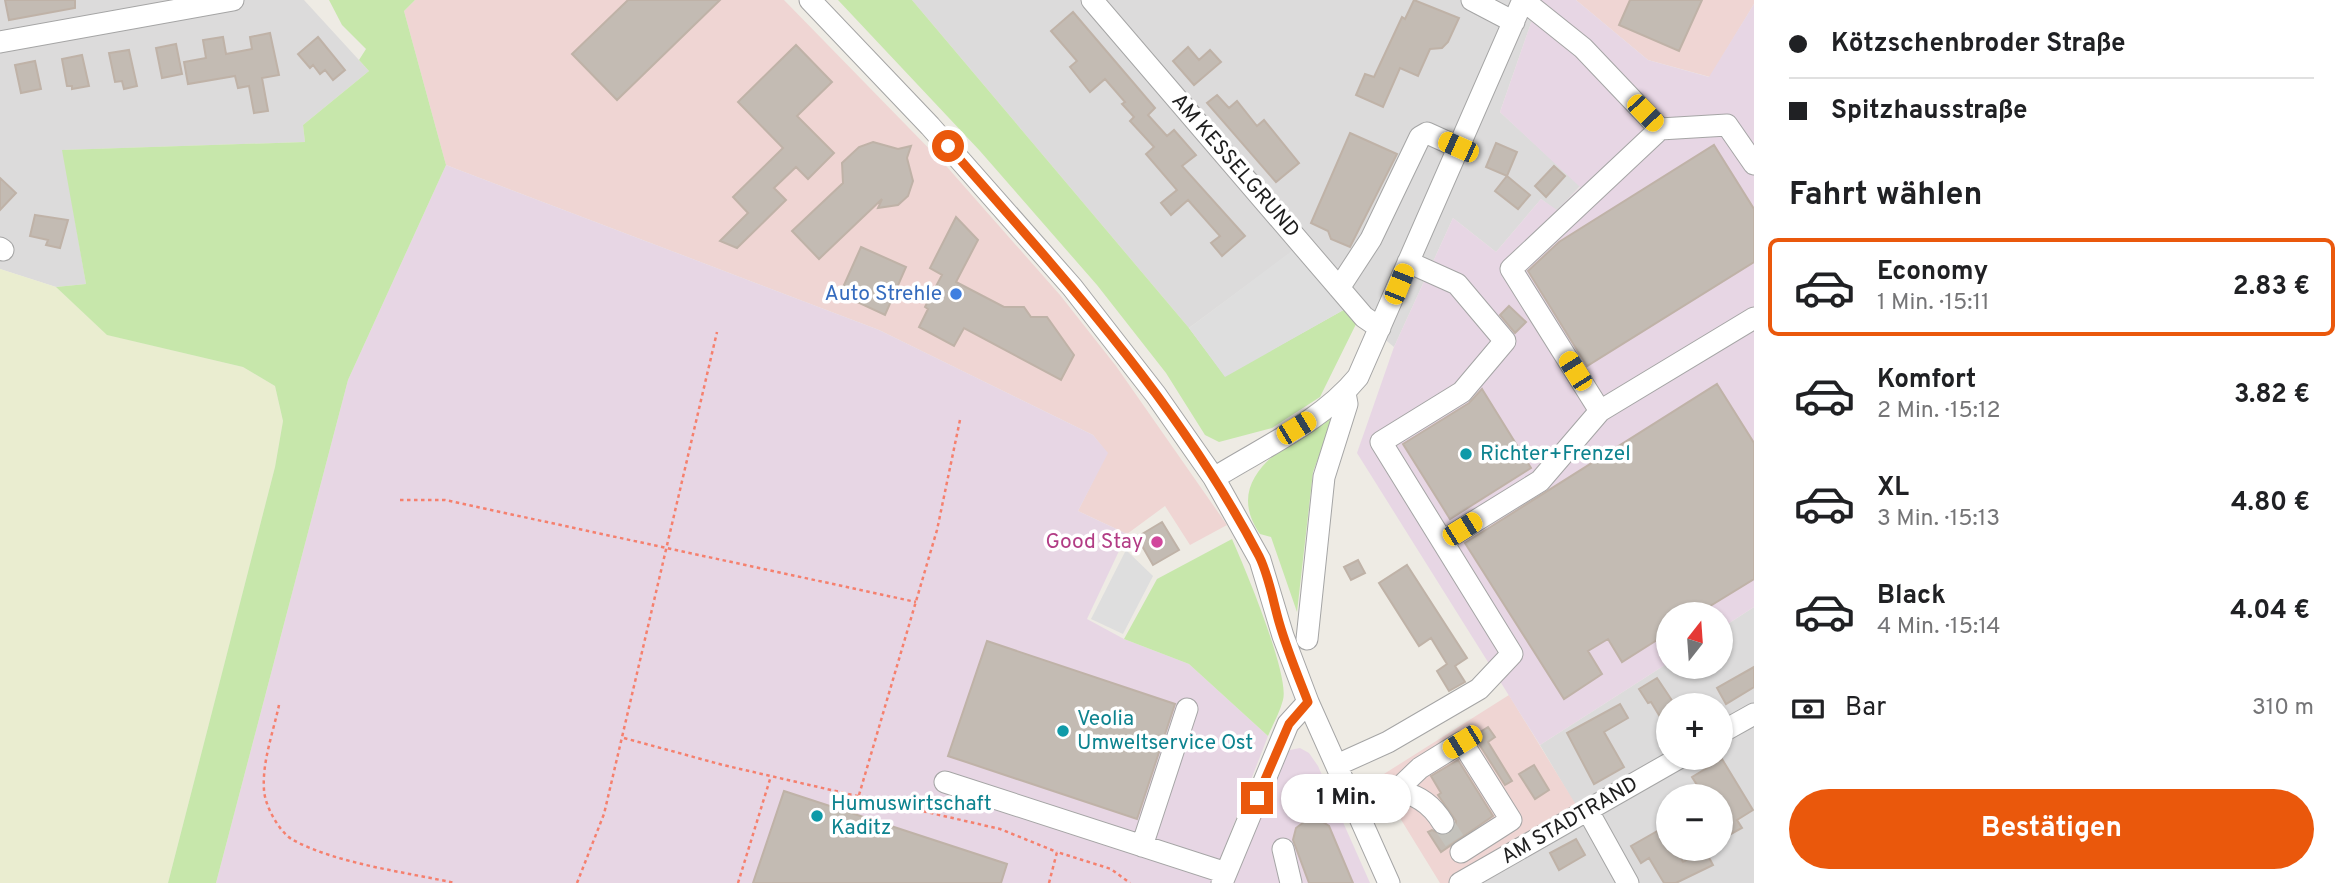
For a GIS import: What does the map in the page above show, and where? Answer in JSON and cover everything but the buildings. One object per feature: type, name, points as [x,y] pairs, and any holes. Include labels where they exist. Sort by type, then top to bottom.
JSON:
[{"type":"street","points":[[0,42],[233,0]]},
{"type":"street","points":[[810,0],[930,126],[1072,287],[1156,395],[1214,478],[1260,560],[1283,636],[1308,702],[1390,883]]},
{"type":"street","name":"AM KESSELGRUND","points":[[1093,0],[1364,317],[1380,328]]},
{"type":"street","points":[[1472,0],[1514,22]]},
{"type":"street","points":[[1214,478],[1318,414],[1345,393],[1358,377],[1523,0],[1583,48],[1660,129]]},
{"type":"street","points":[[1600,411],[1511,269],[1660,129],[1727,125],[1754,164]]},
{"type":"street","points":[[1339,288],[1371,239],[1420,137],[1427,133],[1458,147]]},
{"type":"street","points":[[1337,765],[1388,742],[1479,689],[1512,654],[1381,442],[1462,392],[1505,341],[1457,284],[1408,262]]},
{"type":"street","points":[[1443,541],[1540,481],[1600,411],[1754,318]]},
{"type":"street","points":[[1307,639],[1324,477],[1348,404],[1345,393]]},
{"type":"street","points":[[945,782],[1142,846],[1224,878],[1289,724],[1308,702]]},
{"type":"street","points":[[1142,846],[1187,709]]},
{"type":"street","points":[[1733,726],[1754,714]]},
{"type":"street","points":[[1397,790],[1420,768],[1462,742],[1511,820],[1458,847],[1452,883]]},
{"type":"street","name":"AM STADTRAND","points":[[1460,883],[1658,770]]},
{"type":"street","points":[[1353,801],[1376,792],[1397,790],[1424,799],[1443,823]]},
{"type":"street","points":[[1588,811],[1628,883]]},
{"type":"street","points":[[1283,849],[1291,883]]},
{"type":"path","points":[[577,883],[604,814],[717,332]]},
{"type":"path","points":[[859,795],[937,530],[960,420]]},
{"type":"path","points":[[400,499],[445,500],[916,602]]},
{"type":"path","points":[[279,705],[265,763],[264,792],[274,817],[291,839],[330,854],[455,883]]},
{"type":"path","points":[[623,738],[771,776],[1000,829],[1057,852],[1111,869],[1130,883]]},
{"type":"path","points":[[738,883],[771,776]]},
{"type":"path","points":[[1049,883],[1057,852]]},
{"type":"shaded area","points":[[0,0],[304,0],[369,71],[303,125],[305,142],[63,150],[86,284],[56,287],[0,269]]},
{"type":"shaded area","points":[[415,0],[784,0],[948,168],[1060,295],[1116,366],[1227,525],[1190,545],[1165,506],[1127,534],[1078,511],[1107,453],[1093,435],[879,330],[446,165],[404,11]]},
{"type":"shaded area","points":[[912,0],[1539,0],[1500,112],[1580,186],[1557,211],[1541,199],[1496,252],[1453,218],[1394,347],[1347,308],[1297,248],[1189,328]]},
{"type":"shaded area","points":[[1539,0],[1576,0],[1648,60],[1709,77],[1754,4],[1754,607],[1733,621],[1733,602],[1656,602],[1656,671],[1540,745],[1357,453],[1394,347],[1453,218],[1496,252],[1541,199],[1557,210],[1580,187],[1500,112]]},
{"type":"shaded area","points":[[1576,0],[1754,0],[1754,4],[1710,77],[1648,60]]},
{"type":"shaded area","points":[[446,165],[879,330],[1093,435],[1108,453],[1078,511],[1127,534],[1087,619],[1124,639],[1189,664],[1268,736],[1211,883],[216,883],[348,380]]},
{"type":"shaded area","points":[[1297,247],[1347,308],[1225,377],[1189,328]]},
{"type":"shaded area","points":[[1126,550],[1153,576],[1123,634],[1091,619]]},
{"type":"shaded area","points":[[1754,607],[1754,883],[1479,883],[1583,818],[1540,745],[1656,671],[1656,679],[1733,679],[1733,621]]},
{"type":"shaded area","points":[[1509,695],[1584,818],[1479,883],[1440,883],[1376,779]]},
{"type":"shaded area","points":[[1300,748],[1309,753],[1318,766],[1370,883],[1229,883],[1281,759],[1290,750]]},
{"type":"green space","points":[[329,0],[415,0],[404,11],[446,165],[348,380],[216,883],[168,883],[275,467],[283,421],[275,386],[243,367],[107,335],[56,287],[86,284],[62,150],[305,142],[303,125],[369,71],[359,60],[366,49],[342,25]]},
{"type":"green space","points":[[838,0],[912,0],[1189,328],[1225,376],[1347,308],[1359,318],[1320,397],[1272,428],[1219,442],[1205,435],[1166,373],[1097,285],[980,151]]},
{"type":"green space","points":[[0,269],[56,287],[108,335],[243,367],[275,386],[283,421],[275,467],[168,883],[0,883]]},
{"type":"green space","points":[[1335,413],[1313,472],[1297,612],[1271,537],[1260,534],[1250,513],[1249,494],[1255,477],[1266,462],[1282,448]]},
{"type":"green space","points":[[1232,539],[1265,620],[1280,668],[1283,700],[1268,736],[1189,664],[1124,639],[1157,579]]},
{"type":"tunnel","points":[[1443,823],[1456,843]]},
{"type":"place","name":"Auto Strehle","points":[[956,294]]},
{"type":"place","name":"Richter+Frenzel","points":[[1466,454]]},
{"type":"place","name":"Good Stay","points":[[1157,542]]},
{"type":"place","name":"Veolia Umweltservice Ost","points":[[1063,731]]},
{"type":"place","name":"Humuswirtschaft Kaditz","points":[[817,816]]},
{"type":"route","points":[[948,146],[1072,287],[1156,395],[1214,478],[1260,560],[1283,636],[1308,702],[1289,724],[1257,798]]}]
